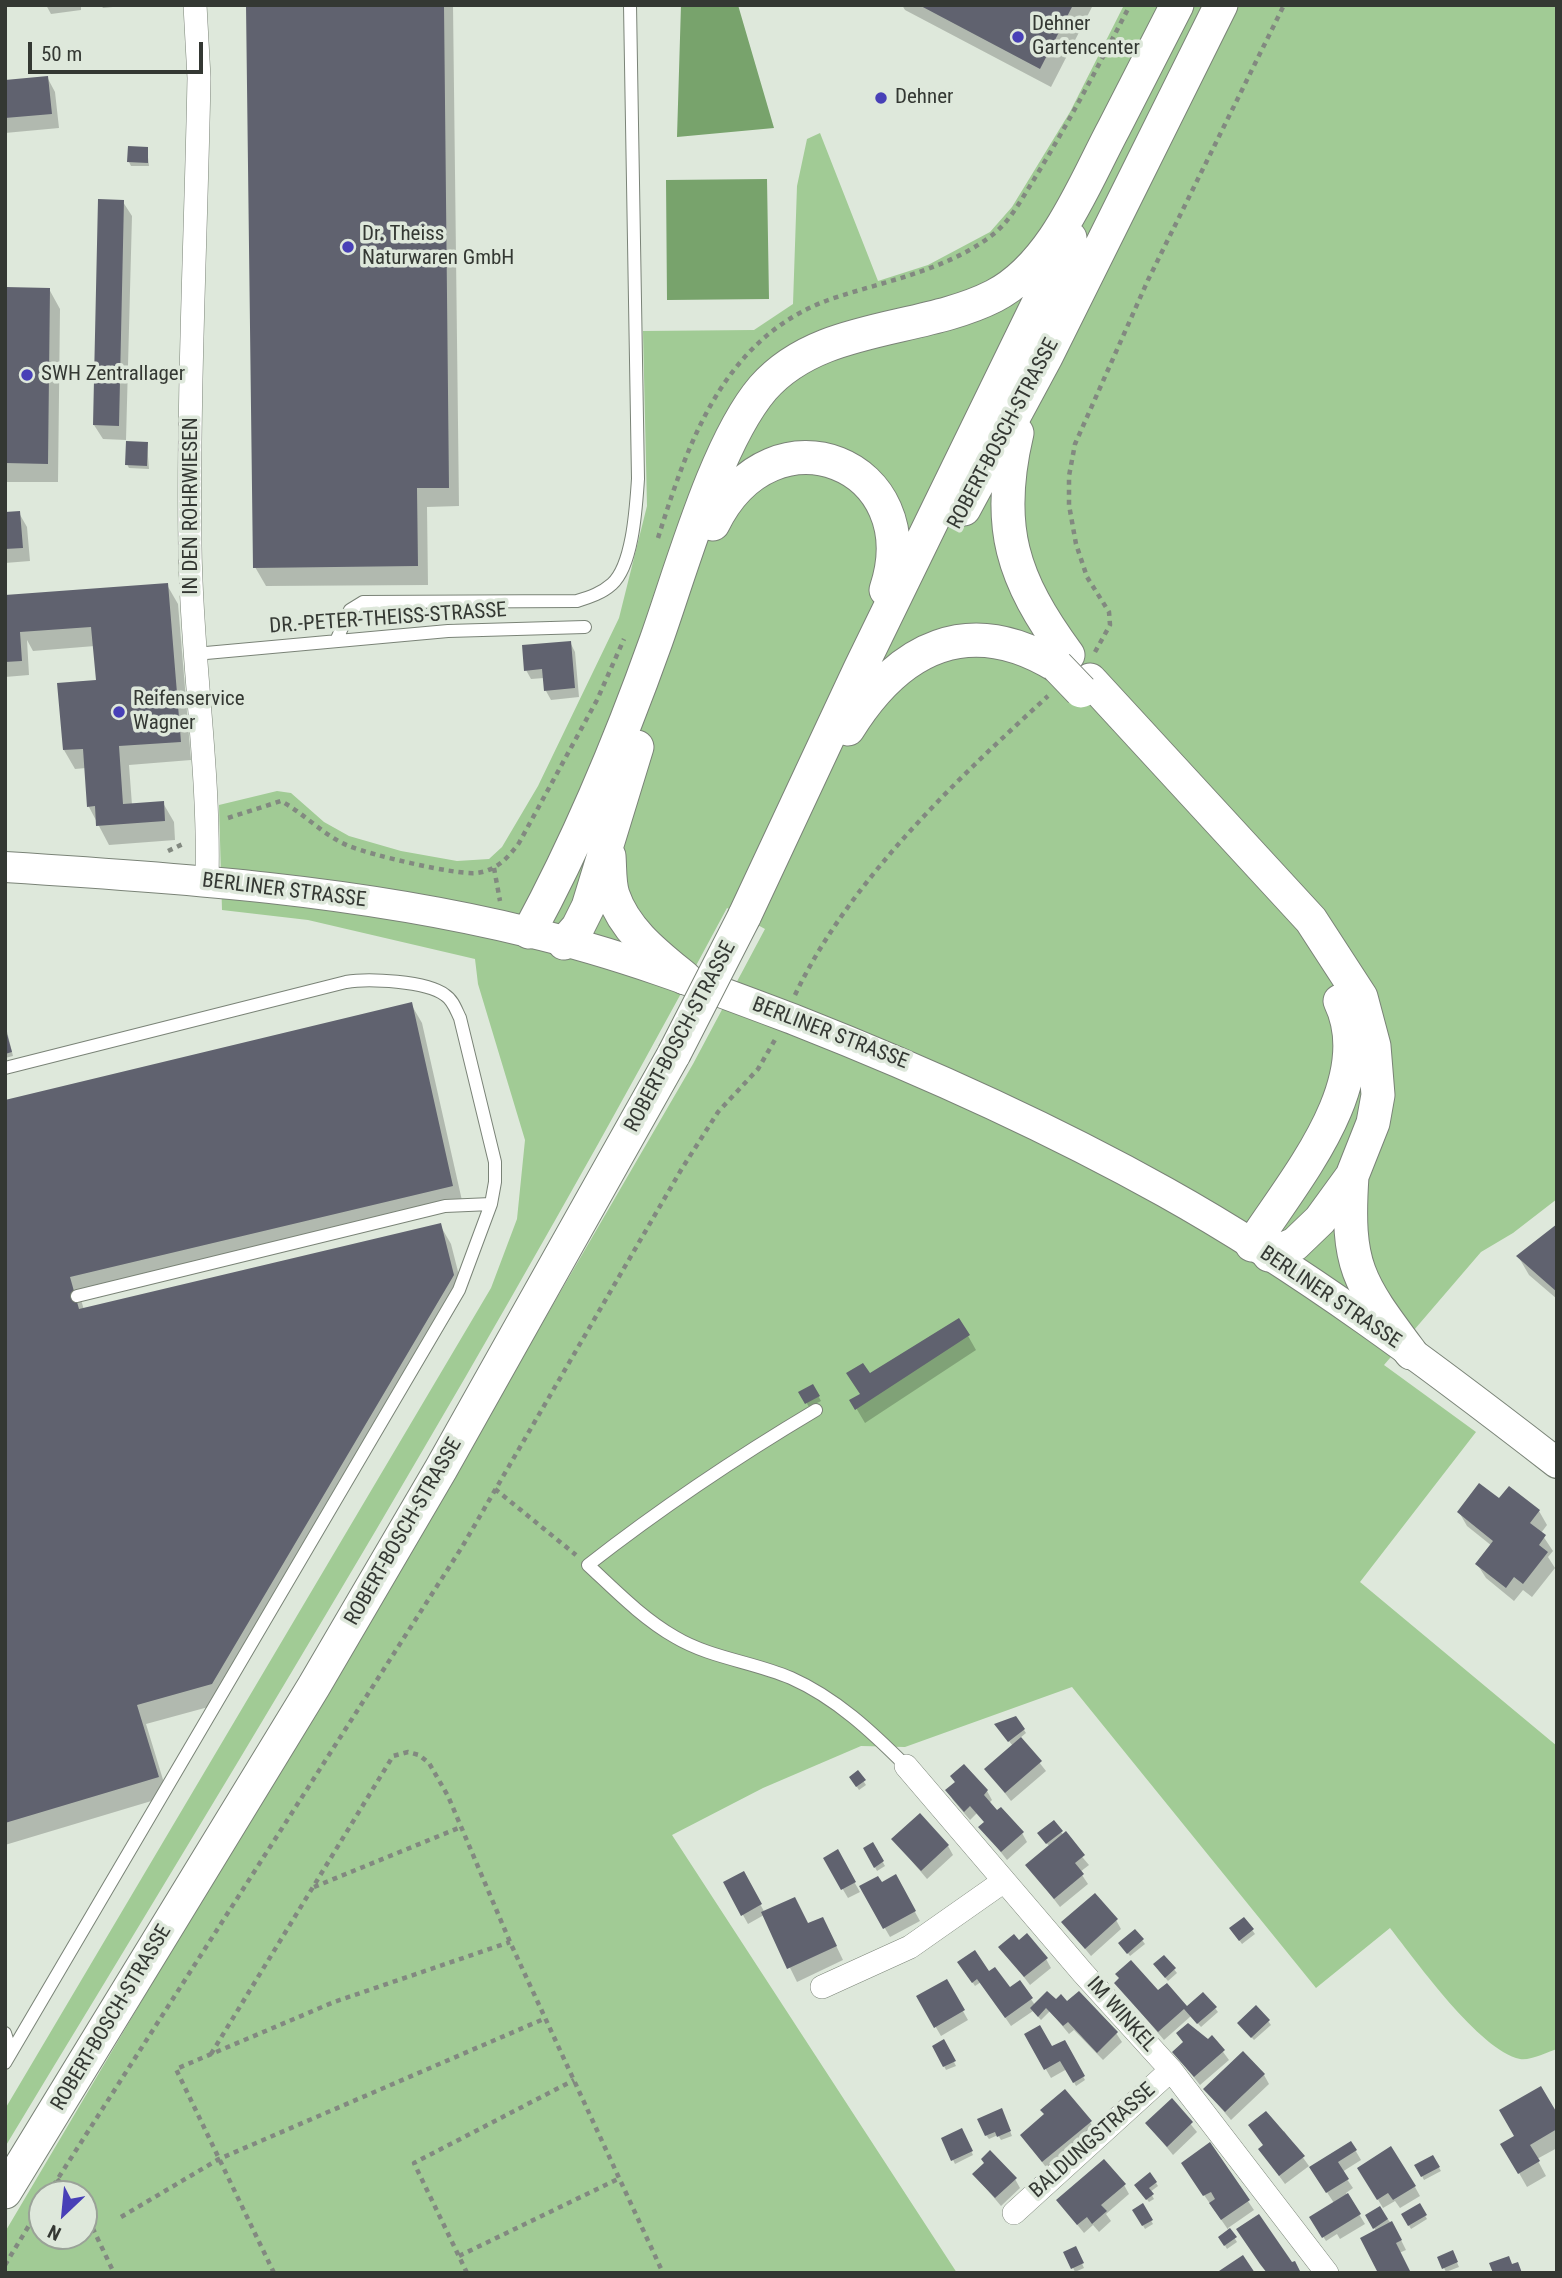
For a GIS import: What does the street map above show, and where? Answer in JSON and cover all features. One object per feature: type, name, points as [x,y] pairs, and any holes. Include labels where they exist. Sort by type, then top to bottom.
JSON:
[{"type":"main road","name":"ROBERT-BOSCH-STRASSE","points":[[775,856],[860,669],[965,457],[1179,5]]},
{"type":"main road","points":[[529,932],[617,752],[715,478],[741,423],[763,389],[794,361],[842,341],[993,296],[1020,278],[1049,245],[1179,5]]},
{"type":"main road","name":"ROBERT-BOSCH-STRASSE","points":[[5,2192],[321,1674],[447,1457],[674,1054],[775,856],[1046,357],[1221,5]]},
{"type":"main road","points":[[1046,357],[1021,416],[1006,491],[1009,533],[1019,574],[1072,674],[1301,935],[1342,1005],[1350,1040],[1345,1086],[1328,1126],[1261,1250]]},
{"type":"main road","points":[[565,943],[588,906],[634,757],[713,522],[731,491],[762,467],[793,456],[831,462],[863,478],[884,504],[895,537],[894,566],[860,669]]},
{"type":"main road","points":[[821,773],[855,718],[879,687],[918,654],[935,646],[964,639],[998,640],[1031,650],[1072,674],[1311,920],[1361,997],[1374,1045],[1378,1095],[1373,1123],[1352,1176],[1320,1220],[1295,1244],[1261,1250]]},
{"type":"main road","points":[[608,846],[612,893],[626,920],[644,944],[685,978]]},
{"type":"main road","points":[[1352,1176],[1351,1247],[1358,1276],[1411,1353]]},
{"type":"street","name":"IN DEN ROHRWIESEN","points":[[195,5],[199,78],[190,546],[195,654],[209,825],[207,880]]},
{"type":"street","name":"BERLINER STRASSE","points":[[5,867],[207,880],[329,894],[529,932],[685,978],[918,1068],[984,1098],[1167,1193],[1261,1250],[1411,1353],[1557,1463]]},
{"type":"street","name":"IM WINKEL","points":[[906,1766],[1003,1881],[1171,2070],[1326,2273]]},
{"type":"street","points":[[822,1987],[910,1947],[1003,1881]]},
{"type":"street","name":"BALDUNGSTRASSE","points":[[1014,2213],[1171,2070]]},
{"type":"lane","points":[[336,641],[350,610],[363,602],[577,601],[597,594],[613,583],[621,571],[633,527],[638,479],[630,5]]},
{"type":"lane","name":"DR.-PETER-THEISS-STRASSE","points":[[195,654],[448,631],[586,627]]},
{"type":"lane","points":[[5,1068],[366,978],[382,978],[444,993],[460,1018],[495,1162],[491,1205],[458,1290],[8,2057]]},
{"type":"lane","points":[[76,1296],[445,1206],[491,1205]]},
{"type":"lane","points":[[816,1410],[724,1466],[646,1519],[588,1565],[639,1611],[676,1637],[791,1678],[832,1701],[873,1732],[906,1766]]},
{"type":"lane","points":[[5,2033],[8,2057]]},
{"type":"path","points":[[57,2179],[454,1559],[681,1170],[718,1112],[771,1051],[813,961],[875,873],[942,799],[1098,649],[1110,625],[1109,612],[1087,577],[1076,544],[1069,505],[1069,476],[1075,444],[1148,280],[1283,5]]},
{"type":"path","points":[[495,1489],[588,1565]]},
{"type":"path","points":[[211,2054],[393,1756],[408,1752],[419,1755],[429,1763],[461,1827],[510,1942],[663,2273]]},
{"type":"path","points":[[314,1887],[461,1827]]},
{"type":"path","points":[[274,2273],[176,2069],[334,2002],[510,1942]]},
{"type":"path","points":[[121,2217],[219,2159],[546,2018]]},
{"type":"path","points":[[467,2273],[415,2163],[574,2080]]},
{"type":"path","points":[[459,2256],[620,2178]]},
{"type":"path","points":[[5,2265],[28,2227]]},
{"type":"path","points":[[98,2239],[114,2273]]},
{"type":"shaded area","points":[[681,5],[738,5],[774,128],[677,137]]},
{"type":"shaded area","points":[[1124,5],[1557,5],[1557,1199],[1513,1233],[1481,1252],[1384,1365],[1476,1432],[1360,1582],[1557,1746],[1557,2049],[1533,2058],[1520,2059],[1486,2040],[1432,1982],[1390,1928],[1316,1988],[1072,1687],[905,1747],[861,1746],[763,1788],[672,1835],[957,2273],[5,2273],[5,2232],[28,2193],[28,2250],[98,2250],[98,2180],[36,2180],[526,1351],[693,1064],[765,929],[727,908],[642,1066],[465,1378],[283,1687],[5,2147],[5,2109],[491,1288],[517,1219],[525,1140],[478,984],[475,959],[308,920],[222,910],[219,805],[277,791],[291,793],[324,822],[349,836],[401,851],[457,861],[489,859],[502,847],[538,786],[619,618],[647,506],[643,331],[754,330],[793,304],[797,186],[807,139],[820,133],[878,281],[928,265],[990,232],[1012,207],[1070,112]]},
{"type":"shaded area","points":[[767,179],[769,299],[667,300],[666,180]]},
{"type":"building","name":"Dr. Theiss Naturwaren GmbH","points":[[246,5],[444,5],[449,488],[417,488],[418,566],[253,568]]},
{"type":"building","name":"Dehner Gartencenter","points":[[919,5],[1073,5],[1040,69]]},
{"type":"building","points":[[48,76],[52,114],[5,118],[5,80]]},
{"type":"building","points":[[128,146],[148,147],[148,163],[127,162]]},
{"type":"building","points":[[98,199],[124,200],[119,426],[93,425]]},
{"type":"building","name":"SWH Zentrallager","points":[[5,287],[50,288],[48,464],[5,463]]},
{"type":"building","points":[[126,441],[148,442],[147,466],[125,465]]},
{"type":"building","points":[[20,511],[23,548],[5,549],[5,512]]},
{"type":"building","name":"Reifenservice Wagner","points":[[168,583],[181,742],[119,746],[123,804],[164,801],[165,821],[96,826],[95,806],[87,807],[83,749],[63,750],[57,683],[96,680],[91,627],[20,632],[22,661],[5,662],[5,595]]},
{"type":"building","points":[[571,641],[575,688],[544,691],[542,669],[524,671],[522,645]]},
{"type":"building","points":[[412,1002],[453,1186],[70,1277],[79,1309],[441,1223],[454,1275],[212,1684],[137,1705],[159,1777],[5,1823],[5,1100]]},
{"type":"building","points":[[5,1027],[12,1052],[5,1054]]},
{"type":"building","points":[[1557,1224],[1557,1292],[1516,1256]]},
{"type":"building","points":[[959,1318],[970,1335],[855,1410],[849,1400],[860,1394],[846,1373],[863,1363],[870,1373]]},
{"type":"building","points":[[813,1384],[820,1396],[805,1404],[798,1392]]},
{"type":"building","points":[[1479,1483],[1499,1498],[1509,1486],[1540,1510],[1530,1523],[1546,1535],[1539,1545],[1548,1552],[1523,1584],[1514,1577],[1506,1588],[1475,1564],[1493,1541],[1457,1512]]},
{"type":"building","points":[[1016,1716],[1025,1729],[1008,1742],[994,1724]]},
{"type":"building","points":[[1021,1737],[1042,1761],[1005,1793],[984,1769]]},
{"type":"building","points":[[964,1764],[988,1790],[984,1795],[997,1810],[1001,1807],[1024,1832],[1001,1852],[978,1827],[984,1822],[970,1806],[964,1812],[945,1790],[955,1782],[950,1776]]},
{"type":"building","points":[[858,1770],[866,1780],[856,1787],[849,1777]]},
{"type":"building","points":[[920,1813],[949,1845],[921,1871],[891,1839]]},
{"type":"building","points":[[1054,1820],[1063,1831],[1046,1844],[1037,1833]]},
{"type":"building","points":[[1066,1831],[1085,1855],[1075,1863],[1084,1874],[1054,1899],[1025,1865]]},
{"type":"building","points":[[873,1842],[884,1861],[874,1868],[863,1848]]},
{"type":"building","points":[[838,1849],[856,1882],[841,1890],[823,1858]]},
{"type":"building","points":[[744,1871],[762,1904],[741,1916],[723,1882]]},
{"type":"building","points":[[896,1874],[916,1911],[883,1929],[859,1886],[878,1876],[882,1882]]},
{"type":"building","points":[[1095,1893],[1118,1919],[1085,1949],[1061,1922]]},
{"type":"building","points":[[795,1897],[808,1923],[823,1917],[837,1946],[787,1969],[761,1912]]},
{"type":"building","points":[[1244,1917],[1254,1929],[1239,1941],[1229,1928]]},
{"type":"building","points":[[1135,1929],[1144,1939],[1127,1954],[1118,1943]]},
{"type":"building","points":[[1027,1933],[1048,1958],[1024,1977],[998,1947],[1014,1934],[1019,1940]]},
{"type":"building","points":[[975,1950],[989,1971],[995,1967],[1010,1987],[1020,1980],[1033,1998],[1005,2018],[977,1979],[972,1983],[957,1962]]},
{"type":"building","points":[[1164,1955],[1176,1968],[1165,1978],[1153,1964]]},
{"type":"building","points":[[1131,1960],[1158,1990],[1167,1983],[1187,2006],[1203,1992],[1217,2007],[1197,2024],[1184,2009],[1158,2032],[1114,1983],[1119,1978],[1115,1974]]},
{"type":"building","points":[[947,1979],[965,2010],[934,2028],[916,1996]]},
{"type":"building","points":[[1047,1991],[1056,1999],[1061,1994],[1067,2001],[1079,1991],[1118,2032],[1097,2053],[1068,2022],[1063,2026],[1046,2008],[1038,2017],[1030,2008]]},
{"type":"building","points":[[1256,2005],[1270,2020],[1251,2038],[1237,2023]]},
{"type":"building","points":[[1188,2023],[1208,2039],[1212,2035],[1225,2050],[1194,2077],[1172,2052],[1183,2042],[1176,2033]]},
{"type":"building","points":[[1040,2025],[1052,2046],[1065,2040],[1085,2076],[1073,2083],[1060,2061],[1044,2070],[1024,2034]]},
{"type":"building","points":[[944,2039],[956,2061],[943,2067],[932,2046]]},
{"type":"building","points":[[1243,2051],[1265,2074],[1225,2112],[1203,2089]]},
{"type":"building","points":[[1541,2086],[1557,2113],[1557,2129],[1530,2145],[1540,2161],[1518,2174],[1500,2144],[1514,2136],[1499,2110]]},
{"type":"building","points":[[1065,2089],[1092,2121],[1042,2162],[1020,2135],[1044,2114],[1040,2110]]},
{"type":"building","points":[[1172,2098],[1193,2122],[1167,2147],[1145,2123]]},
{"type":"building","points":[[1002,2108],[1011,2131],[997,2137],[995,2132],[985,2136],[977,2119]]},
{"type":"building","points":[[1266,2111],[1305,2156],[1279,2176],[1258,2149],[1263,2145],[1248,2125]]},
{"type":"building","points":[[962,2128],[973,2151],[951,2161],[941,2138]]},
{"type":"building","points":[[1351,2141],[1357,2150],[1338,2162],[1349,2179],[1326,2193],[1309,2167]]},
{"type":"building","points":[[1210,2142],[1250,2200],[1221,2220],[1209,2203],[1215,2199],[1211,2192],[1203,2196],[1181,2163]]},
{"type":"building","points":[[1391,2146],[1416,2186],[1393,2200],[1388,2193],[1377,2200],[1357,2168]]},
{"type":"building","points":[[990,2150],[1017,2178],[995,2198],[972,2174],[984,2163],[981,2159]]},
{"type":"building","points":[[1433,2155],[1440,2167],[1421,2177],[1414,2165]]},
{"type":"building","points":[[1104,2159],[1126,2184],[1101,2205],[1107,2211],[1092,2224],[1087,2217],[1077,2225],[1056,2200]]},
{"type":"building","points":[[1150,2172],[1157,2182],[1149,2188],[1154,2194],[1146,2200],[1134,2185]]},
{"type":"building","points":[[1348,2193],[1361,2214],[1322,2238],[1309,2217]]},
{"type":"building","points":[[1143,2203],[1153,2220],[1142,2226],[1132,2210]]},
{"type":"building","points":[[1420,2203],[1427,2215],[1408,2226],[1401,2214]]},
{"type":"building","points":[[1380,2206],[1388,2219],[1373,2229],[1365,2215]]},
{"type":"building","points":[[1259,2214],[1301,2273],[1267,2273],[1260,2264],[1236,2229]]},
{"type":"building","points":[[1392,2221],[1402,2240],[1396,2243],[1411,2273],[1378,2273],[1360,2238]]},
{"type":"building","points":[[1230,2228],[1237,2237],[1224,2246],[1218,2237]]},
{"type":"building","points":[[1076,2246],[1084,2263],[1071,2269],[1063,2252]]},
{"type":"building","points":[[1453,2250],[1458,2262],[1442,2269],[1437,2257]]},
{"type":"building","points":[[1243,2255],[1255,2273],[1216,2273]]},
{"type":"building","points":[[1509,2256],[1512,2264],[1518,2262],[1522,2273],[1493,2273],[1489,2263]]},
{"type":"place","name":"Dehner Gartencenter","points":[[1018,37]]},
{"type":"place","name":"Dehner","points":[[881,98]]},
{"type":"place","name":"Dr. Theiss Naturwaren GmbH","points":[[348,247]]},
{"type":"place","name":"SWH Zentrallager","points":[[27,375]]},
{"type":"place","name":"Reifenservice Wagner","points":[[119,712]]}]
